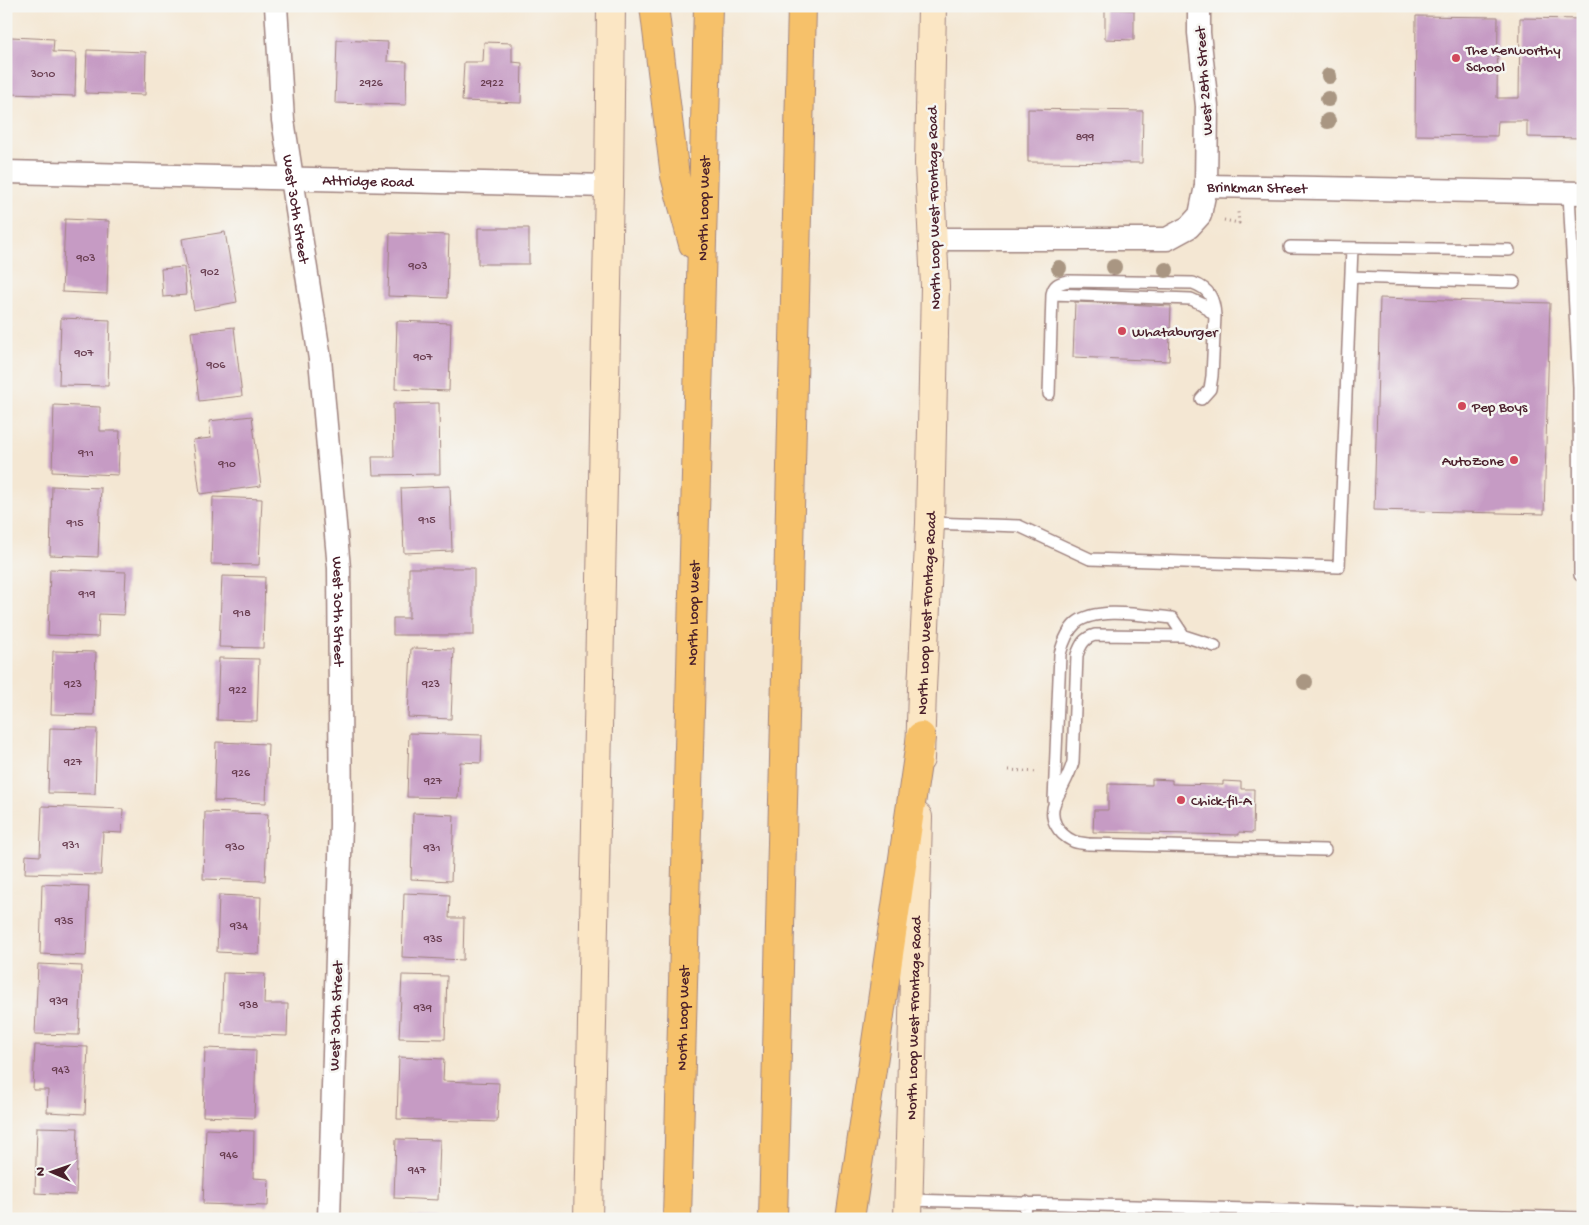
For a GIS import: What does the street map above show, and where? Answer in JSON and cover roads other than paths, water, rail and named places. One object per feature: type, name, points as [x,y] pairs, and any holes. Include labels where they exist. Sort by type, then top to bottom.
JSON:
[{"type":"highway","points":[[654,6],[675,176],[701,274]]},
{"type":"highway","name":"North Loop West","points":[[677,1219],[708,6]]},
{"type":"highway","points":[[773,1219],[802,6]]},
{"type":"highway","points":[[850,1219],[921,736]]},
{"type":"main road","points":[[588,1219],[611,6]]},
{"type":"main road","name":"North Loop West Frontage Road","points":[[908,1209],[921,736],[930,523],[935,286],[929,164],[932,6]]},
{"type":"street","name":"West 30th Street","points":[[276,6],[283,120],[320,359],[339,568],[341,824],[329,1219]]},
{"type":"street","name":"West 28th Street","points":[[1199,6],[1199,33],[1208,106],[1206,186]]},
{"type":"street","name":"Attridge Road","points":[[6,172],[609,186]]},
{"type":"street","name":"Brinkman Street","points":[[932,239],[1167,238],[1189,227],[1200,215],[1206,186],[1576,193]]},
{"type":"lane","points":[[1576,193],[1580,576]]},
{"type":"lane","points":[[1290,247],[1509,250]]},
{"type":"lane","points":[[930,523],[1019,526],[1090,559],[1339,567],[1352,248]]},
{"type":"lane","points":[[1351,277],[1514,282]]},
{"type":"lane","points":[[1049,394],[1052,294],[1192,298],[1204,305],[1215,316],[1210,389],[1201,399]]},
{"type":"lane","points":[[1184,636],[1172,618],[1108,613],[1091,615],[1076,623],[1065,637],[1060,654],[1053,820],[1060,832],[1073,841],[1088,844],[1325,850]]},
{"type":"lane","points":[[1054,804],[1070,773],[1077,655],[1081,644],[1087,637],[1095,635],[1184,636],[1215,646]]},
{"type":"lane","points":[[908,1209],[1026,1202],[1583,1218]]},
{"type":"lane","points":[[1025,1219],[1026,1202]]},
{"type":"place","name":"The Kenworthy School","points":[[1456,58]]},
{"type":"place","name":"Whataburger","points":[[1122,331]]},
{"type":"place","name":"Pep Boys","points":[[1462,406]]},
{"type":"place","name":"AutoZone","points":[[1514,460]]},
{"type":"place","name":"Chick-fil-A","points":[[1181,800]]}]
